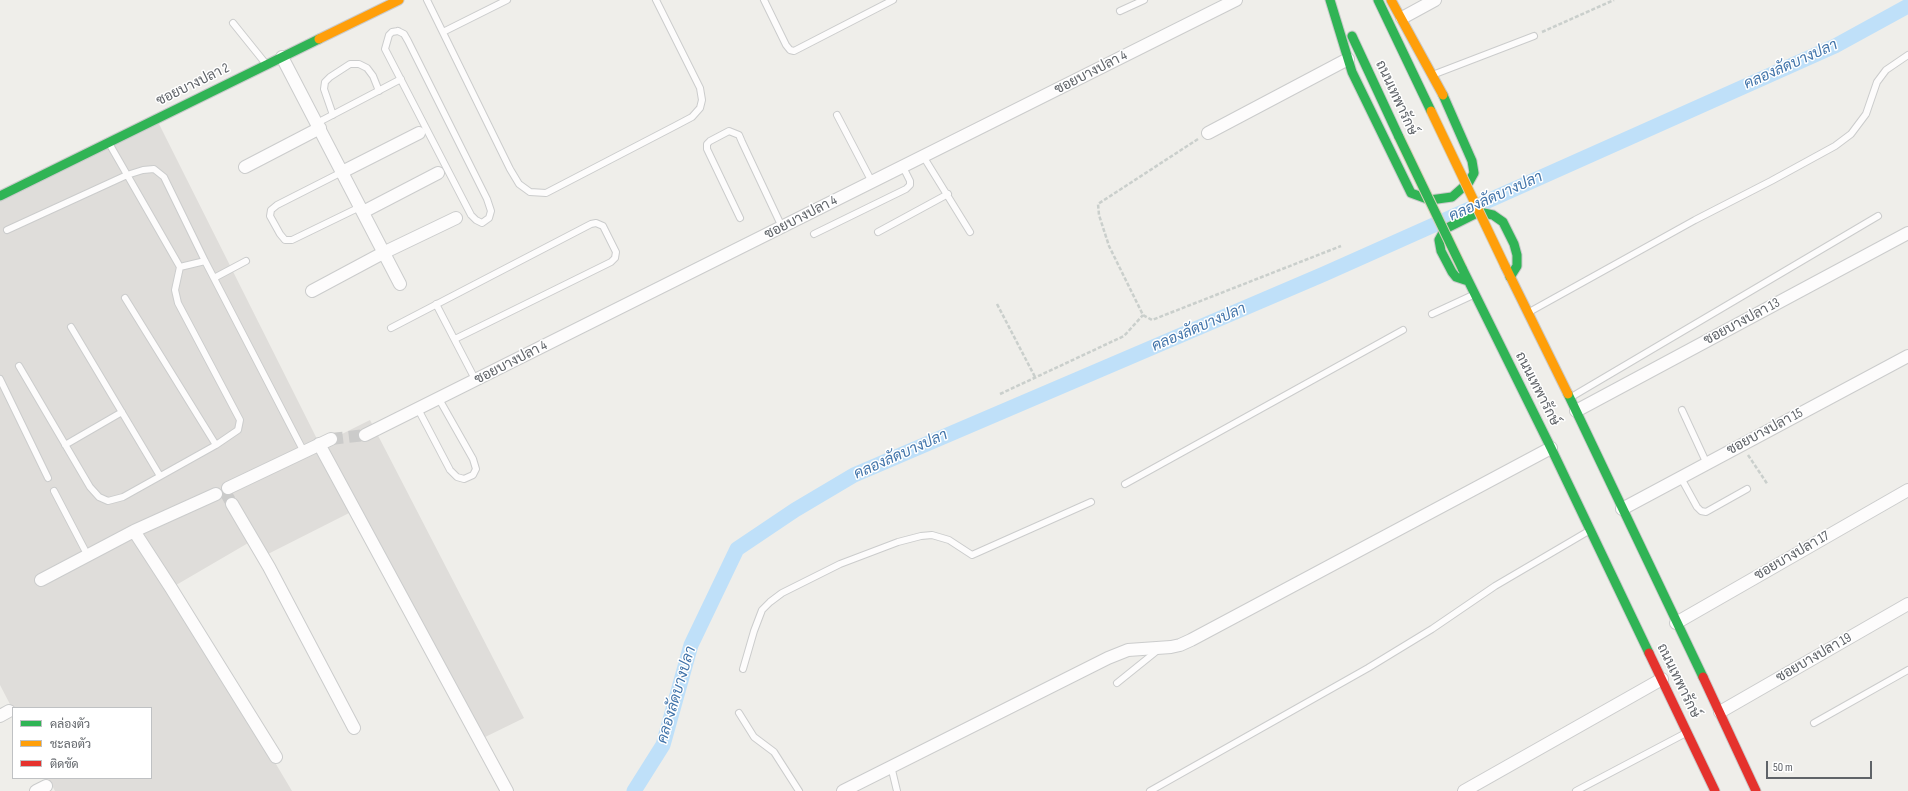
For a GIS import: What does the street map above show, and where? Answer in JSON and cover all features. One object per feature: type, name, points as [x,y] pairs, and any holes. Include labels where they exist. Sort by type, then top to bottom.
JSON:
[{"type":"main road","name":"ซอยบางปลา 2","points":[[0,196],[399,0]]},
{"type":"main road","points":[[1330,0],[1352,72],[1411,193],[1430,200],[1452,197],[1469,182],[1474,173],[1472,161],[1434,75],[1391,0]]},
{"type":"main road","name":"ถนนเทพารักษ์","points":[[1335,0],[1474,294],[1551,448],[1715,791]]},
{"type":"main road","name":"ถนนเทพารักษ์","points":[[1378,0],[1527,313],[1570,398],[1676,623],[1720,712],[1756,791]]},
{"type":"main road","points":[[1468,281],[1456,277],[1452,272],[1441,251],[1439,240],[1445,229],[1480,212],[1493,215],[1503,222],[1514,244],[1517,255],[1517,266],[1510,277]]},
{"type":"street","name":"ซอยบางปลา 4","points":[[366,435],[1236,0]]},
{"type":"street","points":[[1402,18],[1435,0]]},
{"type":"street","points":[[282,57],[400,284]]},
{"type":"street","points":[[1208,133],[1348,59]]},
{"type":"street","points":[[245,167],[318,126]]},
{"type":"street","points":[[342,172],[419,133]]},
{"type":"street","points":[[362,210],[438,173]]},
{"type":"street","points":[[312,291],[383,253],[456,218]]},
{"type":"street","name":"ซอยบางปลา 13","points":[[1576,411],[1908,232]]},
{"type":"street","name":"ซอยบางปลา 15","points":[[1622,509],[1908,356]]},
{"type":"street","points":[[228,488],[319,444],[331,440]]},
{"type":"street","points":[[319,444],[507,791]]},
{"type":"street","points":[[843,791],[1108,658],[1128,650],[1180,645],[1191,640],[1551,448]]},
{"type":"street","name":"ซอยบางปลา 17","points":[[1676,623],[1908,490]]},
{"type":"street","points":[[41,580],[134,531],[216,494]]},
{"type":"street","points":[[232,504],[269,567],[354,728]]},
{"type":"street","points":[[134,531],[276,757]]},
{"type":"street","name":"ซอยบางปลา 19","points":[[1720,712],[1908,604]]},
{"type":"street","points":[[1464,791],[1662,680]]},
{"type":"lane","points":[[428,0],[510,169],[519,184],[530,192],[546,193],[692,117],[700,108],[702,100],[700,88],[656,0]]},
{"type":"lane","points":[[443,32],[507,0]]},
{"type":"lane","points":[[764,0],[786,45],[790,50],[794,51],[889,1]]},
{"type":"lane","points":[[1120,11],[1144,0]]},
{"type":"lane","points":[[233,23],[266,65]]},
{"type":"lane","points":[[398,31],[404,34],[408,41],[487,199],[491,211],[489,218],[482,223],[470,214],[401,79],[385,49],[389,35],[392,32],[398,31]]},
{"type":"lane","points":[[1434,75],[1534,36]]},
{"type":"lane","points":[[1527,313],[1695,220],[1771,181],[1834,146],[1851,134],[1866,114],[1877,82],[1886,70],[1908,55]]},
{"type":"lane","points":[[333,115],[324,89],[325,82],[350,64],[359,64],[367,68],[373,76],[379,91]]},
{"type":"lane","points":[[318,126],[333,115],[401,79]]},
{"type":"lane","points":[[837,115],[872,182]]},
{"type":"lane","points":[[740,218],[707,149],[707,144],[710,141],[729,132],[739,135],[782,227]]},
{"type":"lane","points":[[19,366],[90,487],[99,497],[108,501],[123,497],[216,445],[238,430],[240,420],[178,303],[175,290],[180,267],[108,142]]},
{"type":"lane","points":[[923,156],[948,194],[970,232]]},
{"type":"lane","points":[[814,234],[906,189],[910,185],[910,181],[903,167]]},
{"type":"lane","points":[[7,230],[127,175],[143,170],[154,169],[164,178],[205,261],[304,452]]},
{"type":"lane","points":[[342,172],[277,205],[271,210],[270,216],[285,240],[292,240],[362,210]]},
{"type":"lane","points":[[878,232],[948,194]]},
{"type":"lane","points":[[1570,398],[1878,216]]},
{"type":"lane","points":[[390,328],[591,224],[596,223],[603,226],[616,252],[615,258],[611,262],[455,339]]},
{"type":"lane","points":[[180,267],[205,261]]},
{"type":"lane","points":[[214,278],[246,261]]},
{"type":"lane","points":[[1432,314],[1474,294]]},
{"type":"lane","points":[[125,298],[216,445]]},
{"type":"lane","points":[[436,304],[476,381]]},
{"type":"lane","points":[[71,327],[160,476]]},
{"type":"lane","points":[[1125,484],[1403,330]]},
{"type":"lane","points":[[0,380],[48,478]]},
{"type":"lane","points":[[418,409],[450,470],[457,477],[464,479],[473,475],[476,468],[473,459],[439,399]]},
{"type":"lane","points":[[1682,410],[1707,464]]},
{"type":"lane","points":[[65,446],[122,412]]},
{"type":"lane","points":[[1681,478],[1698,508],[1701,511],[1706,512],[1747,489]]},
{"type":"lane","points":[[54,491],[88,556]]},
{"type":"lane","points":[[743,669],[762,610],[782,593],[840,564],[898,542],[921,536],[932,535],[949,540],[972,555],[1091,502]]},
{"type":"lane","points":[[1150,791],[1368,668],[1495,586],[1590,530]]},
{"type":"lane","points":[[1117,683],[1161,647]]},
{"type":"lane","points":[[1814,723],[1908,670]]},
{"type":"lane","points":[[739,713],[754,737],[774,752],[799,791]]},
{"type":"lane","points":[[1576,791],[1687,732]]},
{"type":"lane","points":[[891,766],[898,791]]},
{"type":"path","points":[[1534,36],[1614,0]]},
{"type":"path","points":[[1208,133],[1098,204],[1099,215],[1109,246],[1143,315],[1152,320],[1341,246]]},
{"type":"path","points":[[996,304],[1035,377]]},
{"type":"path","points":[[1000,394],[1124,336],[1143,315]]},
{"type":"path","points":[[1741,445],[1768,485]]},
{"type":"shaded area","points":[[156,118],[320,445],[370,420],[524,718],[479,740],[355,510],[264,556],[255,539],[171,588],[292,791],[55,791],[49,779],[152,779],[152,707],[12,708],[0,685],[0,196]]},
{"type":"waterway","name":"คลองลัดบางปลา","points":[[634,791],[663,745],[691,645],[737,549],[795,510],[854,475],[1324,274],[1835,46],[1908,6]]},
{"type":"tunnel","points":[[331,439],[365,435]]},
{"type":"tunnel","points":[[224,490],[232,504]]},
{"type":"traffic: fast","points":[[1330,0],[1352,72],[1411,193],[1430,200],[1452,197],[1469,182],[1474,173],[1472,161],[1443,95]]},
{"type":"traffic: fast","points":[[1378,0],[1431,111]]},
{"type":"traffic: fast","points":[[1352,36],[1399,137]]},
{"type":"traffic: fast","points":[[0,196],[319,39]]},
{"type":"traffic: fast","points":[[1399,137],[1462,268]]},
{"type":"traffic: fast","points":[[1468,281],[1456,277],[1452,272],[1441,251],[1439,240],[1445,229],[1479,212],[1493,215],[1503,222],[1514,244],[1517,255],[1517,266],[1510,277]]},
{"type":"traffic: fast","points":[[1462,268],[1551,448],[1649,653]]},
{"type":"traffic: fast","points":[[1568,394],[1703,677]]},
{"type":"traffic: slow","points":[[319,39],[399,0]]},
{"type":"traffic: slow","points":[[1391,0],[1443,95]]},
{"type":"traffic: slow","points":[[1431,111],[1505,266]]},
{"type":"traffic: slow","points":[[1505,266],[1568,394]]},
{"type":"traffic: jam","points":[[1649,653],[1715,791]]},
{"type":"traffic: jam","points":[[1703,677],[1756,791]]}]
